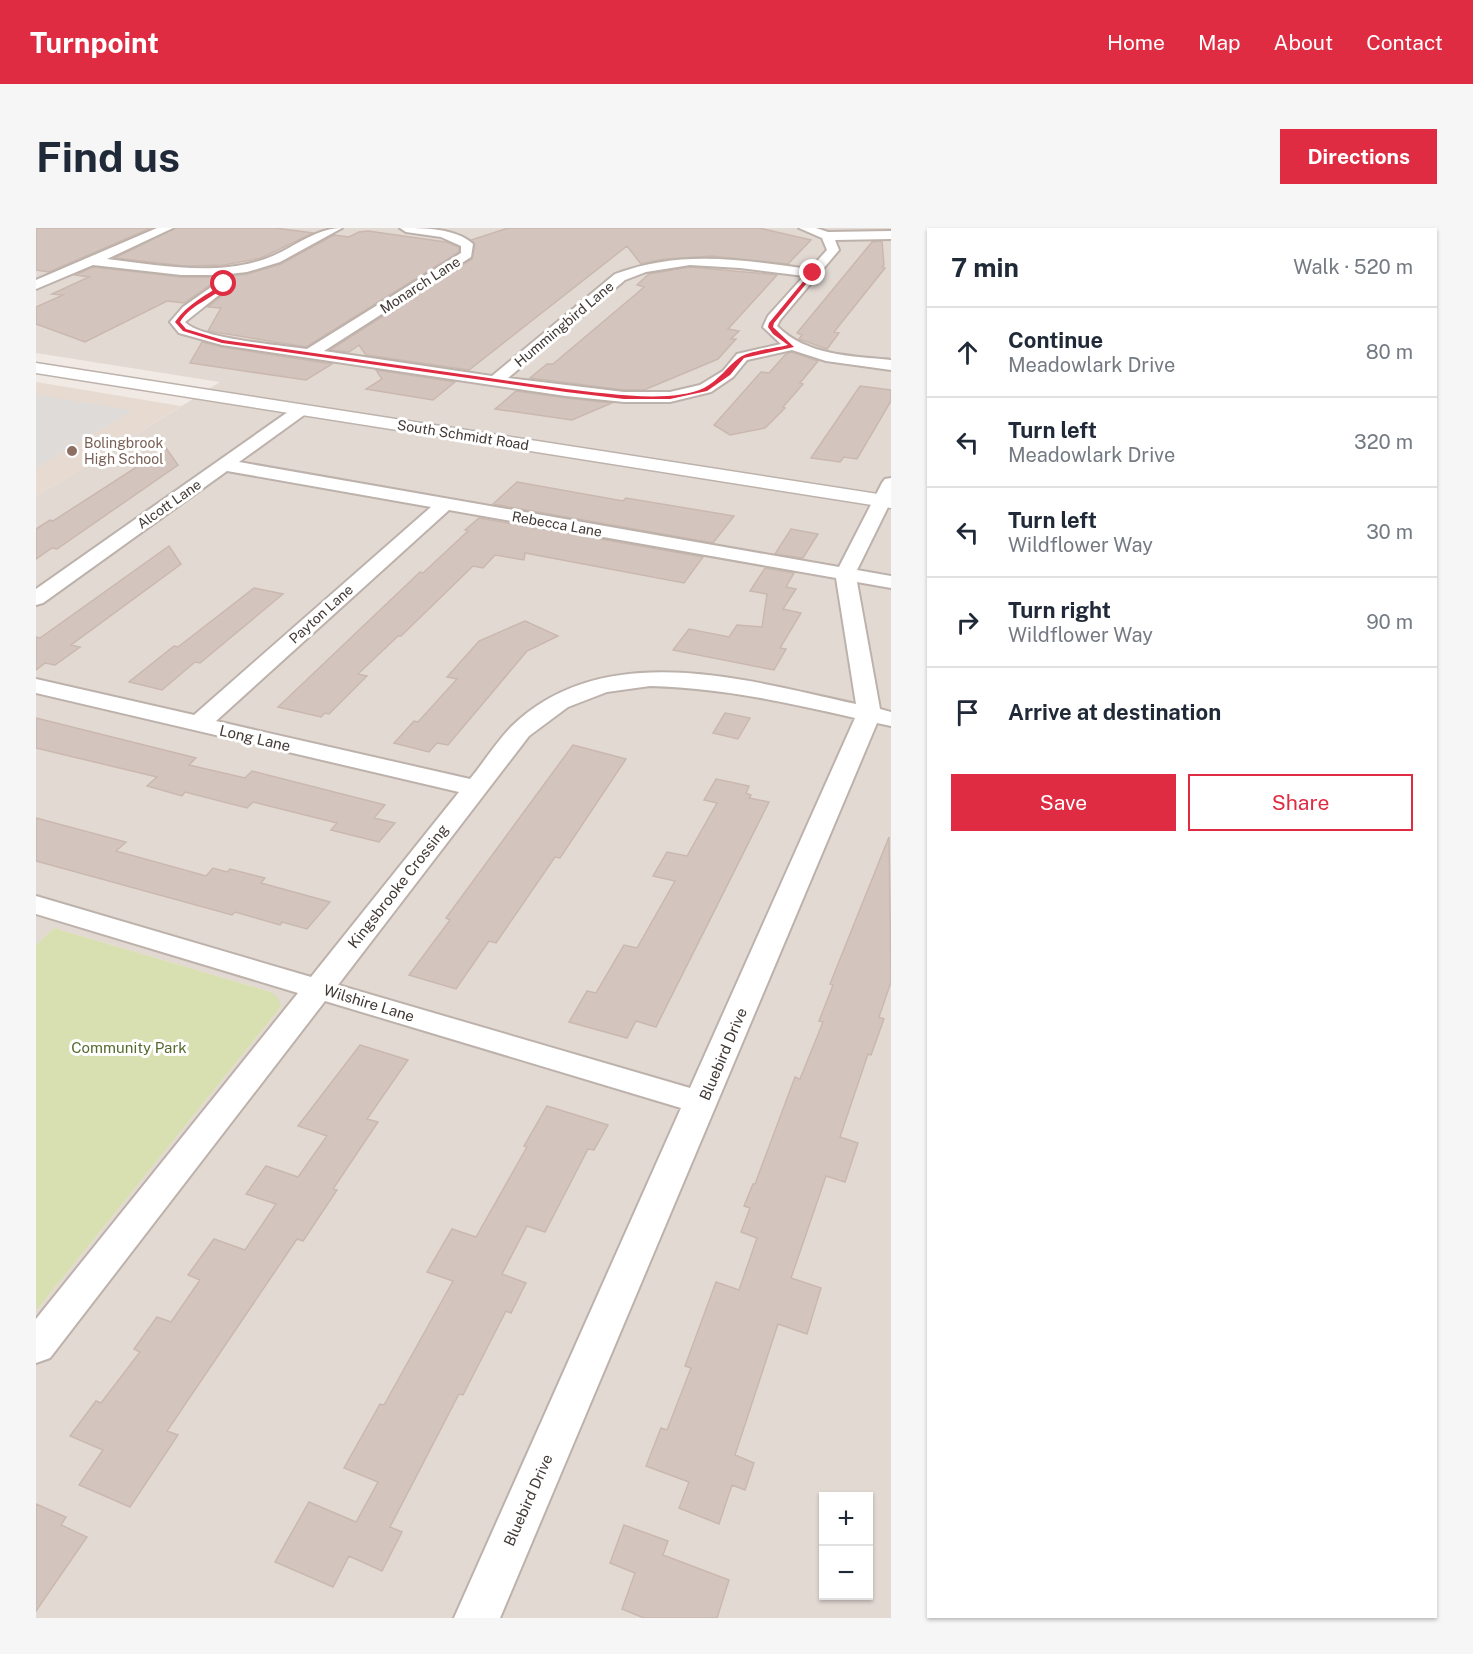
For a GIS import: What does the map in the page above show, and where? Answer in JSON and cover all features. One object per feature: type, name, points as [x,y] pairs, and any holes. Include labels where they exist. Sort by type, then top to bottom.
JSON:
[{"type":"street","points":[[36,285],[166,228]]},
{"type":"street","points":[[93,261],[174,270],[218,271],[264,264],[336,228]]},
{"type":"street","name":"Monarch Lane","points":[[309,354],[467,254],[467,244],[457,238],[436,232],[406,228]]},
{"type":"street","points":[[805,228],[827,236],[891,235]]},
{"type":"street","points":[[827,236],[833,250],[770,327],[774,333],[792,346],[825,356],[891,365]]},
{"type":"street","name":"Hummingbird Lane","points":[[496,380],[620,277],[637,269],[662,264],[694,262],[813,273]]},
{"type":"street","points":[[218,271],[224,276],[224,284],[217,292],[191,305],[183,314],[177,322],[184,330],[222,341],[624,397],[670,397],[705,389],[728,374],[742,357],[792,346]]},
{"type":"street","name":"South Schmidt Road","points":[[36,368],[301,410],[888,495]]},
{"type":"street","name":"Alcott Lane","points":[[36,599],[301,410]]},
{"type":"street","name":"Rebecca Lane","points":[[224,465],[891,582]]},
{"type":"street","points":[[880,717],[845,573],[888,495]]},
{"type":"street","name":"Payton Lane","points":[[198,724],[445,504]]},
{"type":"street","name":"Kingsbrooke Crossing","points":[[36,1347],[475,788],[534,717],[574,694],[606,684],[645,679],[704,681],[880,717]]},
{"type":"street","name":"Long Lane","points":[[36,686],[475,788]]},
{"type":"street","name":"Bluebird Drive","points":[[477,1618],[702,1102],[880,717]]},
{"type":"street","name":"Wilshire Lane","points":[[36,905],[702,1102]]},
{"type":"shaded area","points":[[36,228],[891,228],[891,1618],[36,1618],[36,1311],[281,1007],[271,992],[54,928],[36,945],[36,497],[220,382],[36,353]]},
{"type":"shaded area","name":"Bolingbrook High School","points":[[36,382],[181,406],[36,497]]},
{"type":"shaded area","points":[[36,395],[133,410],[36,468]]},
{"type":"green space","name":"Community Park","points":[[54,928],[271,992],[278,998],[281,1007],[36,1311],[36,945]]},
{"type":"building","points":[[36,228],[151,228],[49,272],[36,270]]},
{"type":"building","points":[[175,228],[275,228],[313,233],[261,258],[224,265],[185,266],[115,258]]},
{"type":"building","points":[[508,228],[759,228],[811,240],[788,264],[712,256],[664,259],[641,264],[627,246],[469,370],[366,355],[359,345],[349,352],[330,350],[472,259],[475,244],[471,240]]},
{"type":"building","points":[[368,231],[446,242],[459,247],[459,252],[306,347],[208,331],[221,308],[208,307],[230,289],[231,276],[248,274],[281,264],[334,235],[349,237]]},
{"type":"building","points":[[882,241],[884,265],[882,267],[885,268],[834,332],[839,333],[827,349],[799,339],[802,335],[797,333],[872,242]]},
{"type":"building","points":[[93,267],[181,277],[213,277],[214,282],[184,303],[167,301],[85,342],[36,324],[36,307],[63,295],[52,294],[89,277],[75,275]]},
{"type":"building","points":[[690,267],[777,275],[728,329],[739,331],[731,339],[736,339],[718,359],[644,390],[624,390],[530,378],[547,364],[553,364],[636,294],[644,287],[637,285],[649,274]]},
{"type":"building","points":[[202,342],[332,364],[306,380],[190,363]]},
{"type":"building","points":[[792,352],[818,361],[800,383],[803,384],[783,407],[785,408],[765,428],[730,435],[714,425],[761,372],[769,373],[786,354]]},
{"type":"building","points":[[376,370],[455,382],[433,400],[366,389],[382,379]]},
{"type":"building","points":[[860,386],[891,390],[891,401],[857,459],[844,457],[840,462],[811,458]]},
{"type":"building","points":[[516,391],[612,403],[572,420],[495,409]]},
{"type":"building","points":[[166,448],[178,465],[57,549],[52,548],[36,559],[36,529],[50,520],[53,521]]},
{"type":"building","points":[[517,482],[623,501],[626,498],[734,516],[713,543],[493,504]]},
{"type":"building","points":[[479,518],[703,557],[684,583],[525,553],[524,560],[495,555],[483,568],[473,566],[358,674],[367,676],[329,714],[325,713],[321,717],[278,707],[420,572],[423,573],[468,531],[465,530]]},
{"type":"building","points":[[791,529],[818,534],[803,558],[775,554]]},
{"type":"building","points":[[169,546],[181,564],[71,645],[80,647],[55,665],[45,663],[36,670],[36,637],[40,638]]},
{"type":"building","points":[[765,568],[794,573],[786,587],[796,589],[783,609],[801,613],[780,648],[786,649],[774,670],[673,650],[689,629],[729,637],[737,625],[762,627],[767,594],[750,591]]},
{"type":"building","points":[[254,588],[283,594],[200,663],[195,662],[162,690],[129,682],[174,646],[178,647]]},
{"type":"building","points":[[525,621],[558,636],[527,651],[448,745],[437,743],[429,752],[394,743],[414,721],[418,722],[457,679],[447,677],[479,641]]},
{"type":"building","points":[[725,713],[750,718],[738,739],[713,733]]},
{"type":"building","points":[[36,718],[196,758],[189,765],[245,778],[252,771],[385,805],[374,818],[395,823],[379,842],[331,830],[337,823],[253,802],[247,808],[185,792],[182,796],[147,786],[157,777],[36,748]]},
{"type":"building","points":[[573,745],[626,759],[560,858],[555,857],[496,943],[489,941],[456,989],[409,975],[450,920],[446,918]]},
{"type":"building","points":[[716,779],[749,786],[746,793],[751,795],[749,798],[769,802],[656,1027],[636,1021],[627,1038],[569,1022],[587,991],[596,993],[624,945],[637,948],[675,881],[653,876],[667,852],[687,856],[717,803],[704,800]]},
{"type":"building","points":[[36,818],[126,842],[116,851],[206,876],[213,868],[227,872],[230,869],[265,878],[261,883],[330,902],[307,929],[282,922],[280,925],[235,912],[232,915],[36,861]]},
{"type":"building","points":[[889,837],[891,982],[879,1017],[884,1019],[871,1055],[868,1054],[840,1137],[858,1143],[845,1182],[826,1176],[791,1278],[821,1288],[807,1334],[778,1324],[735,1455],[754,1463],[745,1490],[732,1485],[719,1524],[679,1508],[689,1482],[646,1466],[661,1428],[667,1430],[691,1368],[685,1366],[716,1282],[739,1290],[757,1238],[741,1232],[750,1208],[744,1206],[755,1184],[795,1077],[800,1079],[823,1022],[819,1021],[833,985],[830,984]]},
{"type":"building","points":[[360,1045],[408,1060],[367,1119],[378,1122],[333,1189],[337,1190],[303,1241],[297,1239],[167,1431],[178,1435],[130,1507],[79,1485],[103,1450],[70,1436],[96,1401],[101,1403],[140,1352],[134,1349],[157,1317],[171,1322],[200,1280],[188,1275],[214,1239],[245,1250],[276,1204],[246,1194],[266,1166],[298,1177],[327,1136],[298,1126]]},
{"type":"building","points":[[547,1106],[608,1125],[594,1150],[588,1149],[545,1232],[527,1226],[502,1274],[526,1283],[511,1313],[506,1311],[463,1395],[459,1394],[390,1527],[402,1532],[382,1571],[349,1556],[333,1587],[275,1562],[309,1502],[356,1522],[378,1482],[344,1468],[380,1404],[384,1405],[453,1281],[427,1272],[452,1229],[476,1237],[527,1147],[524,1146]]},
{"type":"building","points":[[36,1504],[66,1517],[61,1525],[87,1537],[36,1611]]},
{"type":"building","points":[[624,1525],[668,1541],[663,1555],[729,1580],[717,1618],[644,1618],[622,1609],[635,1573],[610,1563]]},
{"type":"place","name":"Bolingbrook High School","points":[[72,451]]},
{"type":"route","points":[[224,284],[217,292],[191,305],[183,314],[177,322],[184,330],[222,341],[566,391],[624,397],[670,397],[705,389],[728,374],[742,357],[792,346],[774,333],[770,327],[772,319],[813,273]]}]
